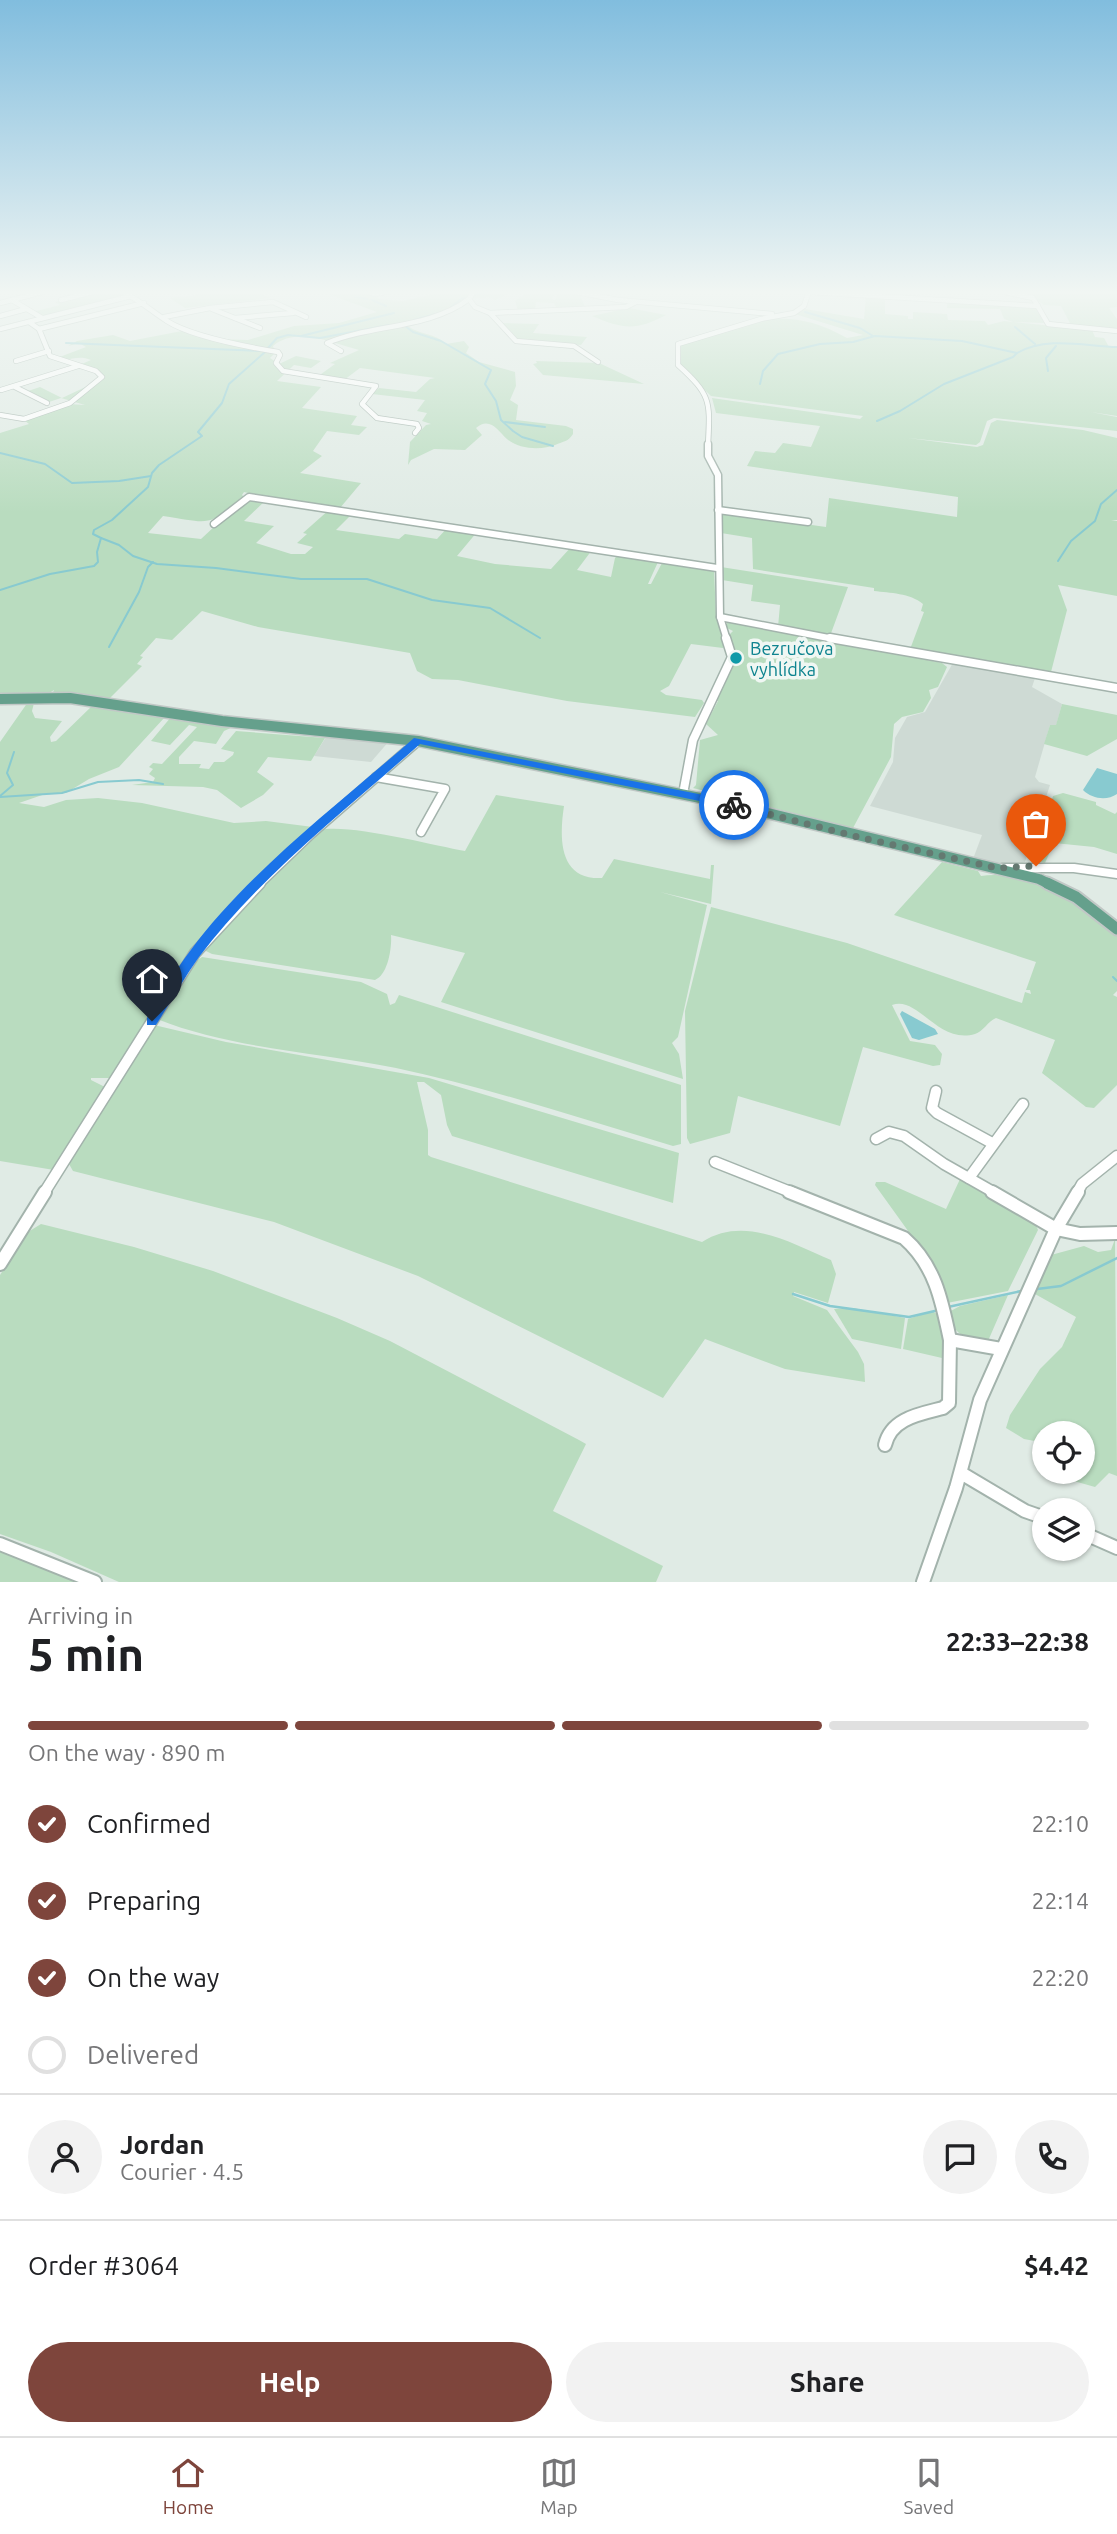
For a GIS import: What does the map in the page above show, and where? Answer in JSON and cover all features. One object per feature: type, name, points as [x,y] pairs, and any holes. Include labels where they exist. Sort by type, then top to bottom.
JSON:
[{"type":"main road","points":[[0,699],[69,698],[222,721],[418,741],[683,794],[997,868],[1053,884],[1076,897],[1117,929]]},
{"type":"street","points":[[0,415],[26,419],[72,402],[102,377],[96,371],[75,365]]},
{"type":"street","points":[[278,365],[283,371],[376,386],[362,404],[377,418],[417,424],[419,428],[415,433]]},
{"type":"street","points":[[678,365],[702,387],[710,407],[708,456],[718,475],[717,568],[720,617],[732,657],[715,688],[693,740],[683,794]]},
{"type":"street","points":[[1,390],[78,366]]},
{"type":"street","points":[[15,387],[47,402]]},
{"type":"street","points":[[214,524],[249,497],[717,568]]},
{"type":"street","points":[[718,510],[808,522]]},
{"type":"street","points":[[720,617],[933,658],[1117,688]]},
{"type":"street","points":[[0,1264],[195,953],[241,901],[311,834],[418,741]]},
{"type":"street","points":[[376,777],[445,789],[421,832]]},
{"type":"street","points":[[997,868],[1036,866],[1100,870],[1117,874]]},
{"type":"street","points":[[936,1091],[932,1108],[937,1113],[992,1143]]},
{"type":"street","points":[[968,1178],[1023,1104]]},
{"type":"street","points":[[876,1139],[881,1134],[898,1133],[968,1178],[1056,1229],[1080,1234],[1117,1233]]},
{"type":"street","points":[[923,1582],[961,1473],[980,1400],[1056,1229],[1082,1184],[1117,1156]]},
{"type":"street","points":[[715,1163],[904,1238],[916,1247],[930,1265],[950,1340],[949,1403],[943,1408],[901,1422],[890,1429],[886,1445]]},
{"type":"street","points":[[950,1340],[1002,1349]]},
{"type":"street","points":[[961,1473],[1032,1513]]},
{"type":"street","points":[[1095,1538],[1117,1548]]},
{"type":"street","points":[[0,1544],[94,1582]]},
{"type":"shaded area","points":[[954,661],[1036,675],[1032,687],[1062,704],[1056,726],[1050,725],[1035,777],[1039,782],[1050,785],[1025,862],[1016,865],[1004,866],[973,859],[982,835],[870,806],[893,762],[895,738],[907,717],[925,712]]},
{"type":"shaded area","points":[[328,734],[390,740],[371,762],[314,756]]},
{"type":"green space","points":[[294,365],[277,381],[321,387],[302,408],[357,416],[351,425],[367,427],[359,435],[327,431],[313,451],[322,456],[300,473],[361,483],[340,508],[246,496],[248,493],[244,492],[244,497],[222,514],[207,521],[163,516],[148,533],[201,539],[244,499],[266,500],[244,521],[274,526],[256,543],[291,554],[305,554],[313,547],[297,543],[307,534],[303,533],[330,509],[353,513],[336,530],[399,539],[405,534],[437,539],[448,527],[477,532],[457,556],[495,564],[551,569],[572,546],[592,550],[577,570],[611,577],[618,555],[658,562],[648,584],[651,584],[662,563],[714,570],[716,615],[725,643],[723,648],[691,644],[669,686],[660,691],[666,695],[702,700],[704,703],[695,717],[567,701],[458,680],[432,679],[417,671],[410,653],[258,627],[202,611],[172,640],[156,638],[140,656],[143,657],[137,664],[142,666],[107,701],[52,695],[54,690],[49,693],[36,692],[34,695],[0,697],[0,433],[29,424],[24,420],[68,404],[85,405],[61,398],[49,402],[28,391],[40,387],[62,398],[94,383],[100,377],[95,371],[77,366],[316,365],[311,368]]},
{"type":"green space","points":[[334,365],[489,365],[515,372],[516,386],[510,400],[518,405],[516,420],[566,426],[573,429],[573,434],[555,445],[531,448],[512,443],[493,426],[485,424],[476,428],[482,435],[465,450],[434,449],[411,460],[408,465],[410,442],[426,425],[431,424],[422,421],[427,413],[417,411],[425,400],[372,394],[379,388],[416,392],[430,379],[435,378],[360,368],[344,380],[317,377]]},
{"type":"green space","points":[[534,365],[603,365],[644,384],[543,375]]},
{"type":"green space","points":[[1117,365],[1117,416],[1091,412],[1117,417],[1117,431],[994,418],[987,421],[980,442],[976,445],[908,438],[977,447],[983,445],[991,423],[997,420],[1083,430],[1117,438],[1117,520],[1111,520],[1117,521],[1117,596],[1058,585],[1067,610],[1051,672],[949,657],[951,654],[942,657],[909,652],[924,612],[921,611],[923,604],[918,600],[900,594],[874,591],[874,588],[753,569],[752,538],[721,533],[721,515],[727,513],[826,527],[829,498],[957,517],[958,497],[747,466],[755,451],[775,453],[783,443],[811,447],[820,426],[716,413],[712,398],[860,419],[863,416],[711,396],[680,366]]},
{"type":"green space","points":[[721,567],[848,587],[830,636],[778,627],[780,605],[751,601],[753,585],[722,580]]},
{"type":"green space","points":[[727,620],[942,663],[947,667],[938,687],[929,690],[931,698],[923,712],[902,717],[894,724],[891,757],[853,828],[693,788],[696,785],[700,740],[718,735],[706,724],[718,701],[713,699],[734,648],[729,635],[733,631],[727,628]]},
{"type":"green space","points":[[28,702],[34,703],[32,711],[35,718],[62,721],[50,737],[51,742],[56,741],[93,705],[165,717],[119,767],[89,779],[66,793],[48,793],[19,803],[44,807],[66,800],[98,798],[142,803],[234,823],[266,821],[313,827],[235,898],[189,955],[111,1078],[91,1078],[105,1087],[54,1170],[0,1161],[0,742]]},
{"type":"green space","points":[[1062,704],[1117,715],[1117,739],[1087,756],[1044,744],[1050,725],[1056,725]]},
{"type":"green space","points":[[171,717],[235,726],[224,731],[216,744],[194,741],[179,757],[179,764],[201,764],[199,768],[209,769],[214,762],[224,762],[233,755],[234,752],[221,749],[236,731],[325,738],[311,761],[268,757],[257,772],[274,784],[263,795],[241,808],[217,790],[203,787],[132,785],[153,782],[155,778],[149,774],[153,769],[149,767],[153,763],[162,764],[197,727],[189,725],[170,745],[151,741]]},
{"type":"green space","points":[[1063,793],[1096,802],[1096,805],[1115,814],[1117,812],[1117,854],[1094,847],[1054,843],[1045,863],[1034,860],[1053,796]]},
{"type":"green space","points":[[496,795],[564,806],[562,844],[565,855],[577,872],[588,877],[602,878],[614,859],[710,879],[711,865],[714,865],[711,904],[660,892],[707,905],[678,1037],[672,1043],[679,1054],[683,1079],[441,1002],[465,953],[391,935],[386,967],[375,980],[212,954],[204,950],[230,916],[320,830],[350,829],[465,851]]},
{"type":"green space","points":[[942,862],[978,871],[981,876],[999,875],[1035,883],[1070,901],[1117,934],[1117,991],[1113,995],[1117,997],[1117,1085],[1094,1108],[1086,1107],[1042,1073],[1055,1040],[996,1018],[978,1033],[962,1036],[939,1027],[911,1007],[892,1005],[910,1041],[935,1045],[942,1054],[940,1065],[933,1066],[863,1047],[840,1126],[738,1096],[730,1133],[690,1144],[687,1138],[685,1011],[711,907],[847,943],[1022,1003],[1025,992],[1031,994],[1030,990],[1026,990],[1036,962],[894,915]]},
{"type":"green space","points":[[202,957],[361,982],[387,994],[390,1005],[395,1003],[399,995],[681,1085],[681,1144],[673,1146],[536,1104],[431,1076],[215,1037],[157,1019],[191,965]]},
{"type":"green space","points":[[154,1025],[226,1042],[429,1078],[679,1153],[673,1203],[452,1136],[441,1095],[424,1082],[417,1082],[428,1130],[428,1155],[431,1157],[702,1242],[718,1234],[751,1231],[784,1240],[831,1260],[836,1274],[828,1303],[794,1292],[793,1296],[827,1310],[858,1352],[864,1364],[865,1382],[785,1369],[705,1339],[663,1398],[418,1276],[274,1222],[73,1171],[69,1164]]},
{"type":"green space","points":[[961,1177],[1035,1223],[1038,1230],[1008,1291],[947,1303],[927,1253],[875,1185],[876,1182],[885,1182],[946,1209]]},
{"type":"green space","points":[[41,1224],[134,1247],[213,1271],[337,1318],[390,1341],[586,1444],[553,1511],[663,1566],[656,1582],[119,1582],[51,1552],[0,1534],[0,1275],[28,1232]]},
{"type":"green space","points":[[1115,1239],[1117,1476],[1109,1473],[1095,1487],[1084,1484],[1095,1484],[1095,1421],[1032,1421],[1032,1441],[1006,1428],[1010,1415],[1040,1369],[1062,1347],[1076,1317],[1035,1294],[1051,1255],[1084,1246],[1098,1252],[1111,1250]]},
{"type":"green space","points":[[1008,1295],[988,1341],[962,1335],[954,1328],[947,1313],[960,1306]]},
{"type":"green space","points":[[853,1308],[905,1318],[901,1349],[852,1339],[834,1309]]},
{"type":"green space","points":[[932,1311],[940,1316],[947,1341],[945,1356],[942,1358],[903,1349],[908,1319]]},
{"type":"green space","points":[[0,1549],[74,1581],[76,1582],[0,1582]]},
{"type":"water","points":[[1097,768],[1117,774],[1117,794],[1100,798],[1083,790]]},
{"type":"water","points":[[902,1011],[935,1029],[938,1034],[919,1040],[912,1038],[900,1014]]},
{"type":"waterway","points":[[101,538],[93,534],[94,530],[112,520],[148,487],[152,473],[159,465],[202,436],[198,432],[222,403],[229,384],[251,365]]},
{"type":"waterway","points":[[482,365],[491,370],[485,384],[496,401],[501,420],[522,437],[553,446]]},
{"type":"waterway","points":[[760,384],[763,371],[768,365]]},
{"type":"waterway","points":[[877,421],[900,411],[944,384],[993,365]]},
{"type":"waterway","points":[[1047,365],[1048,371]]},
{"type":"waterway","points":[[505,422],[545,427]]},
{"type":"waterway","points":[[0,453],[45,464],[72,483],[119,481],[151,476]]},
{"type":"waterway","points":[[1058,561],[1071,541],[1095,521],[1101,504],[1117,490]]},
{"type":"waterway","points":[[0,590],[50,574],[94,566],[98,562],[97,552],[101,538]]},
{"type":"waterway","points":[[101,538],[119,545],[133,556],[152,562]]},
{"type":"waterway","points":[[109,647],[152,562]]},
{"type":"waterway","points":[[152,562],[301,579],[367,579],[432,600],[490,608],[540,638]]},
{"type":"waterway","points":[[0,796],[13,785],[7,773],[14,752]]},
{"type":"waterway","points":[[0,797],[62,793],[98,782],[139,780],[163,784]]},
{"type":"waterway","points":[[1113,977],[1117,981]]},
{"type":"waterway","points":[[1037,1289],[1061,1286],[1117,1258]]},
{"type":"waterway","points":[[948,1307],[1021,1291]]},
{"type":"waterway","points":[[793,1294],[830,1306],[909,1317],[939,1310]]},
{"type":"way so far","points":[[734,805],[854,836],[997,868],[1036,866]]},
{"type":"place","name":"Bezručova vyhlídka","points":[[736,658]]},
{"type":"route","points":[[152,1021],[195,953],[241,901],[311,834],[418,741],[734,805]]}]
